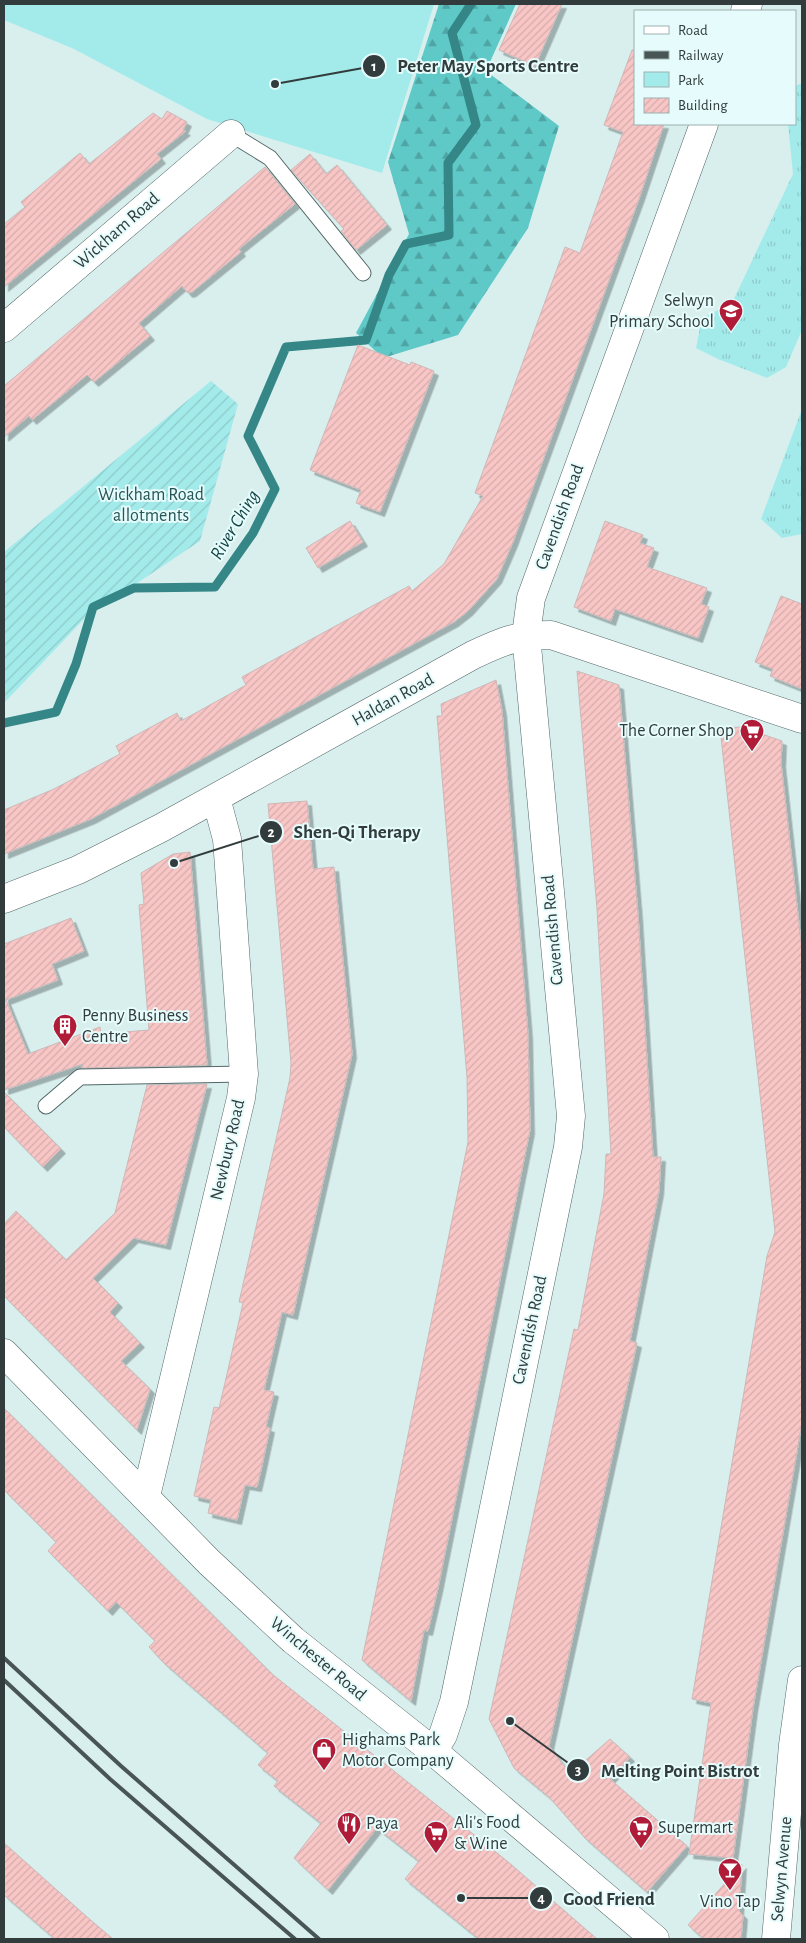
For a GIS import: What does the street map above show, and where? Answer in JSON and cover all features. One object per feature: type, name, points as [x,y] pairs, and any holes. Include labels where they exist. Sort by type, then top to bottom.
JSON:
[{"type":"street","name":"Cavendish Road","points":[[433,1751],[443,1736],[454,1702],[568,1147],[571,1116],[526,635],[531,598],[704,125]]},
{"type":"street","name":"Wickham Road","points":[[4,328],[231,134]]},
{"type":"street","name":"Haldan Road","points":[[4,899],[78,870],[216,798],[473,655],[506,639],[526,635],[550,635],[802,719]]},
{"type":"street","name":"Newbury Road","points":[[146,1496],[241,1098],[244,1074],[227,840],[216,798]]},
{"type":"street","name":"Winchester Road","points":[[4,1353],[209,1562],[293,1640],[433,1751],[655,1939]]},
{"type":"street","name":"Selwyn Avenue","points":[[776,1939],[792,1745],[802,1680]]},
{"type":"lane","points":[[231,134],[270,158],[363,273]]},
{"type":"lane","points":[[46,1106],[80,1077],[244,1074]]},
{"type":"green space","points":[[4,4],[434,4],[382,173],[207,119],[74,49],[4,20]]},
{"type":"green space","points":[[439,4],[516,4],[486,71],[559,126],[528,228],[458,335],[383,358],[356,333],[409,234],[388,162]]},
{"type":"green space","points":[[802,83],[802,330],[786,367],[767,378],[718,359],[696,348],[702,318],[732,303],[793,174],[788,125],[796,125],[796,86]]},
{"type":"green space","name":"Wickham Road allotments","points":[[211,381],[238,404],[200,541],[85,618],[4,703],[4,552]]},
{"type":"green space","points":[[802,409],[802,534],[782,538],[761,519]]},
{"type":"building","points":[[520,4],[562,4],[535,66],[499,50]]},
{"type":"building","points":[[632,50],[634,50],[634,125],[664,125],[640,196],[513,542],[497,579],[468,611],[454,622],[91,819],[4,854],[4,810],[54,789],[120,754],[116,746],[177,713],[181,721],[246,685],[242,677],[409,586],[412,591],[444,564],[483,496],[475,493],[565,247],[580,253],[623,132],[604,125]]},
{"type":"building","points":[[167,111],[187,122],[183,130],[186,131],[157,154],[161,159],[4,287],[4,224],[25,207],[21,202],[80,153],[89,164],[153,113],[162,119]]},
{"type":"building","points":[[310,154],[326,174],[337,165],[387,225],[356,250],[341,231],[344,229],[291,170]]},
{"type":"building","points":[[265,167],[295,204],[239,249],[241,252],[192,292],[188,293],[182,286],[139,323],[150,336],[94,382],[87,375],[32,420],[29,416],[4,437],[4,386]]},
{"type":"building","points":[[358,345],[410,365],[411,362],[434,371],[380,512],[356,503],[361,490],[310,470]]},
{"type":"building","points":[[350,521],[363,542],[318,568],[306,548]]},
{"type":"building","points":[[605,521],[643,535],[640,543],[654,548],[647,567],[707,588],[701,604],[709,607],[698,638],[615,609],[611,621],[574,607]]},
{"type":"building","points":[[781,596],[802,604],[802,689],[770,676],[773,669],[755,662]]},
{"type":"building","points":[[577,671],[619,685],[638,915],[653,1157],[661,1157],[659,1191],[630,1341],[637,1343],[549,1746],[570,1774],[610,1739],[630,1757],[610,1779],[687,1846],[647,1892],[585,1838],[549,1797],[514,1768],[489,1719],[574,1329],[578,1330],[604,1194],[606,1154],[611,1154],[597,909]]},
{"type":"building","points":[[496,680],[502,711],[528,1034],[530,1130],[438,1588],[428,1631],[424,1630],[411,1701],[362,1660],[468,1142],[467,1077],[437,716],[442,716],[441,704]]},
{"type":"building","points":[[742,727],[782,741],[781,763],[802,951],[802,1422],[753,1708],[733,1858],[689,1854],[711,1703],[692,1699],[767,1256],[775,1232],[720,728]]},
{"type":"building","points":[[307,801],[313,869],[334,867],[352,1054],[293,1315],[282,1312],[264,1390],[274,1392],[266,1427],[270,1428],[257,1487],[245,1485],[237,1520],[208,1513],[211,1500],[194,1496],[214,1407],[219,1408],[227,1374],[243,1303],[239,1302],[290,1078],[291,1063],[268,804]]},
{"type":"building","points":[[190,852],[207,1065],[82,1068],[83,1064],[4,1090],[4,944],[71,918],[84,951],[52,964],[58,980],[6,1000],[28,1054],[100,1027],[101,1034],[149,1030],[139,905],[144,904],[141,873],[173,854]]},
{"type":"building","points":[[207,1084],[166,1245],[134,1238],[93,1278],[118,1303],[110,1312],[140,1343],[121,1361],[150,1389],[137,1430],[4,1296],[4,1224],[16,1211],[66,1260],[115,1213],[147,1085]]},
{"type":"building","points":[[4,1092],[61,1149],[43,1167],[4,1127]]},
{"type":"building","points":[[4,1408],[272,1674],[507,1861],[597,1939],[479,1939],[405,1879],[419,1861],[377,1828],[328,1890],[294,1858],[321,1823],[274,1786],[278,1781],[258,1765],[268,1753],[163,1662],[149,1647],[155,1641],[116,1602],[108,1611],[48,1551],[56,1542],[4,1490]]},
{"type":"building","points":[[4,1843],[113,1939],[55,1939],[4,1895]]},
{"type":"building","name":"Vino Tap","points":[[742,1864],[739,1911],[743,1915],[741,1939],[704,1939],[688,1925]]},
{"type":"waterway","name":"River Ching","points":[[4,723],[56,712],[76,664],[93,607],[134,588],[215,587],[253,533],[275,489],[248,436],[286,347],[366,340],[389,275],[406,244],[449,235],[448,163],[476,125],[452,33],[471,4]]},
{"type":"railway","points":[[4,1658],[121,1766],[319,1939]]},
{"type":"railway","points":[[4,1680],[110,1779],[295,1939]]},
{"type":"place","name":"Peter May Sports Centre","points":[[275,84]]},
{"type":"place","name":"Selwyn Primary School","points":[[731,332]]},
{"type":"place","name":"The Corner Shop","points":[[752,752]]},
{"type":"place","name":"Shen-Qi Therapy","points":[[174,863]]},
{"type":"place","name":"Penny Business Centre","points":[[65,1047]]},
{"type":"place","name":"Melting Point Bistrot","points":[[510,1721]]},
{"type":"place","name":"Highams Park Motor Company","points":[[324,1771]]},
{"type":"place","name":"Paya","points":[[349,1845]]},
{"type":"place","name":"Supermart","points":[[641,1849]]},
{"type":"place","name":"Ali's Food & Wine","points":[[436,1854]]},
{"type":"place","name":"Vino Tap","points":[[730,1891]]},
{"type":"place","name":"Good Friend","points":[[461,1898]]}]
